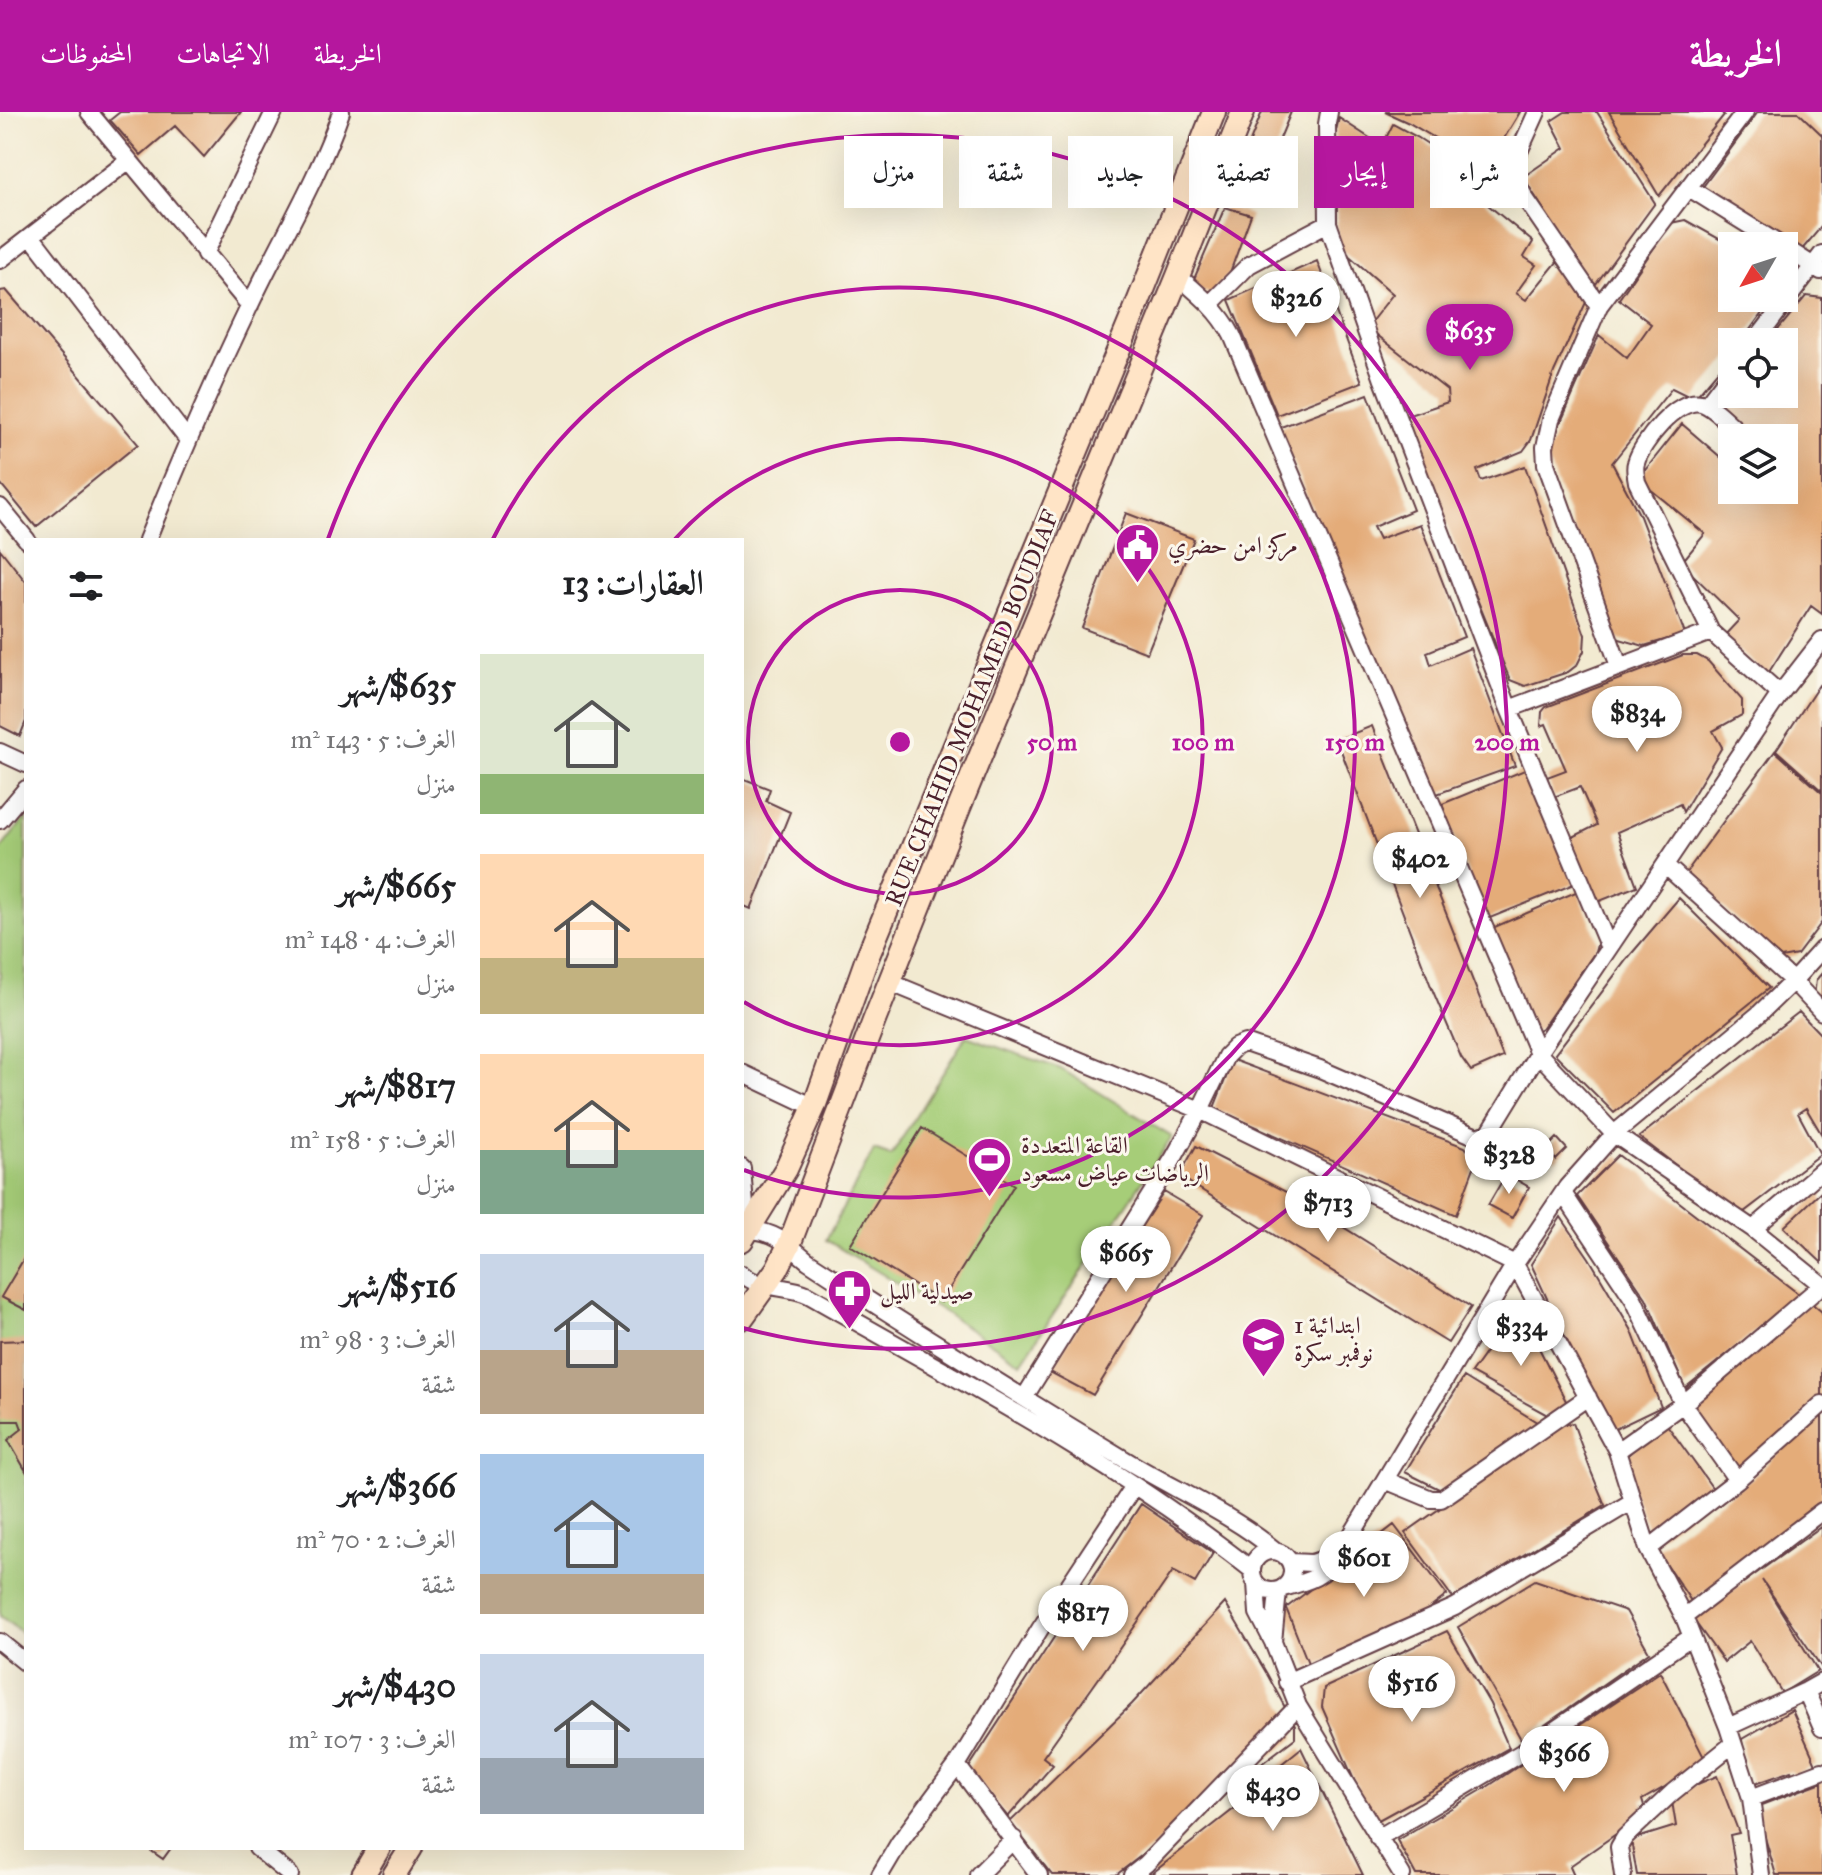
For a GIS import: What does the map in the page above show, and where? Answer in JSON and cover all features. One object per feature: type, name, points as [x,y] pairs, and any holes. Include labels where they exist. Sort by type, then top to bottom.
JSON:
[{"type":"main road","name":"RUE CHAHID MOHAMED BOUDIAF","points":[[744,1235],[782,1177],[814,1107],[863,968],[1214,112]]},
{"type":"main road","name":"RUE CHAHID MOHAMED BOUDIAF","points":[[744,1315],[777,1269],[789,1245],[889,982],[1243,112]]},
{"type":"main road","points":[[363,1875],[378,1850]]},
{"type":"main road","points":[[394,1875],[410,1850]]},
{"type":"street","points":[[205,254],[274,112]]},
{"type":"street","points":[[148,538],[188,440],[317,170],[341,112]]},
{"type":"street","points":[[1329,112],[1328,223],[1383,380],[1509,709],[1609,948]]},
{"type":"street","points":[[1537,112],[1514,163],[1515,179],[1599,306]]},
{"type":"street","points":[[1619,666],[1546,464],[1545,447],[1551,419],[1599,306],[1745,112]]},
{"type":"street","points":[[96,115],[128,161],[250,306]]},
{"type":"street","points":[[0,260],[128,161]]},
{"type":"street","points":[[1689,188],[1759,232]]},
{"type":"street","points":[[1210,304],[1249,265],[1328,223]]},
{"type":"street","points":[[31,236],[188,440]]},
{"type":"street","points":[[1766,328],[1819,264],[1798,254]]},
{"type":"street","points":[[1178,276],[1225,322],[1238,350],[1538,1053],[1614,1134],[1753,1229],[1822,1285],[1683,1404],[1617,1451]]},
{"type":"street","points":[[1706,405],[1718,389]]},
{"type":"street","points":[[1728,424],[1706,405],[1697,402],[1684,404],[1641,450],[1635,472],[1637,482],[1711,632],[1780,694]]},
{"type":"street","points":[[0,507],[25,538]]},
{"type":"street","points":[[1509,709],[1711,632]]},
{"type":"street","points":[[1024,1398],[1173,1159],[1226,1056],[1235,1047],[1245,1043],[1320,1069],[1477,1137],[1489,1133],[1538,1053],[1780,694],[1822,640]]},
{"type":"street","points":[[0,752],[24,763]]},
{"type":"street","points":[[0,820],[24,791]]},
{"type":"street","points":[[1665,865],[1793,981],[1822,1012]]},
{"type":"street","points":[[744,1276],[766,1286],[809,1295],[1015,1412],[1204,1533],[1254,1576],[1262,1588],[1280,1589],[1316,1578],[1340,1554],[1515,1264],[1563,1193],[1614,1134],[1759,1014],[1822,949]]},
{"type":"street","points":[[889,982],[1200,1110],[1515,1264],[1617,1451],[1648,1549],[1684,1617],[1728,1727],[1751,1798],[1761,1875]]},
{"type":"street","points":[[744,1074],[814,1107]]},
{"type":"street","points":[[1753,1229],[1822,1170]]},
{"type":"street","points":[[1563,1193],[1634,1300],[1683,1404],[1737,1480]]},
{"type":"street","points":[[744,1235],[756,1230],[772,1234],[808,1261],[1024,1398],[1142,1470],[1240,1524],[1291,1562],[1293,1574],[1288,1584],[1280,1589]]},
{"type":"street","points":[[1385,1480],[1431,1499],[1441,1499],[1588,1397]]},
{"type":"street","points":[[1648,1549],[1737,1480],[1822,1404]]},
{"type":"street","points":[[880,1875],[899,1843],[957,1765],[1040,1629],[1134,1486]]},
{"type":"street","points":[[1287,1682],[1455,1607],[1633,1501]]},
{"type":"street","points":[[1684,1617],[1822,1511]]},
{"type":"street","points":[[1276,1551],[1262,1553],[1253,1563],[1258,1613],[1298,1706],[1378,1838],[1395,1872]]},
{"type":"street","points":[[1291,1562],[1311,1563],[1340,1554]]},
{"type":"street","points":[[1273,1642],[1280,1589]]},
{"type":"street","points":[[1378,1838],[1521,1753],[1691,1637]]},
{"type":"street","points":[[0,1642],[24,1661]]},
{"type":"street","points":[[1728,1727],[1822,1682]]},
{"type":"street","points":[[1806,1691],[1822,1728]]},
{"type":"street","points":[[1132,1875],[1298,1706]]},
{"type":"street","points":[[1623,1875],[1619,1847],[1625,1837],[1673,1792],[1733,1744]]},
{"type":"street","points":[[957,1765],[1039,1875]]},
{"type":"street","points":[[1751,1798],[1822,1771]]},
{"type":"street","points":[[978,1875],[1014,1839]]},
{"type":"street","points":[[259,1850],[290,1875]]},
{"type":"green space","points":[[24,820],[24,1634],[0,1616],[0,850]]},
{"type":"green space","name":"القاعة المتعددة الرياضات عياض مسعود","points":[[966,1036],[1061,1069],[1172,1137],[1021,1363],[826,1240],[874,1150],[891,1156]]},
{"type":"building","points":[[120,112],[241,112],[204,157],[175,126],[141,155],[110,120]]},
{"type":"building","points":[[1262,112],[1291,112],[1281,136],[1252,136]]},
{"type":"building","points":[[1385,112],[1520,112],[1505,136],[1431,136]]},
{"type":"building","points":[[1565,112],[1597,112],[1655,203],[1593,288],[1528,185],[1528,174],[1565,148],[1551,121]]},
{"type":"building","points":[[1609,112],[1721,112],[1724,115],[1659,196]]},
{"type":"building","points":[[1758,112],[1798,112],[1822,135],[1822,226],[1800,252],[1798,232],[1769,232],[1702,188]]},
{"type":"building","points":[[1339,118],[1367,136],[1335,136]]},
{"type":"building","points":[[1393,124],[1417,137],[1430,145],[1430,208],[1492,208],[1533,242],[1524,257],[1536,265],[1516,293],[1526,300],[1557,262],[1588,298],[1554,372],[1531,440],[1523,451],[1477,470],[1481,481],[1525,466],[1585,635],[1584,651],[1577,665],[1568,672],[1525,686],[1510,680],[1403,417],[1448,402],[1447,390],[1367,327],[1393,294],[1338,246],[1337,208],[1414,208],[1414,136],[1387,136]]},
{"type":"building","points":[[1225,208],[1251,215],[1229,275],[1217,285],[1212,295],[1191,286]]},
{"type":"building","points":[[1685,220],[1718,238],[1718,312],[1763,312],[1751,328],[1718,328],[1718,371],[1694,399],[1672,388],[1612,463],[1639,514],[1685,634],[1644,646],[1616,638],[1546,456],[1599,335],[1627,358],[1651,324],[1619,299],[1671,223]]},
{"type":"building","points":[[1317,261],[1362,382],[1277,415],[1229,300]]},
{"type":"building","points":[[6,290],[138,444],[36,527],[0,483],[0,291]]},
{"type":"building","points":[[1806,296],[1822,298],[1822,614],[1811,606],[1767,675],[1723,637],[1739,620],[1681,563],[1705,534],[1638,479],[1682,424],[1718,455],[1718,504],[1798,504],[1798,424],[1733,424],[1716,410],[1718,407],[1798,408],[1798,328],[1780,328],[1793,312],[1798,312],[1798,306]]},
{"type":"building","points":[[1368,394],[1413,510],[1373,527],[1379,539],[1420,524],[1464,637],[1427,652],[1431,665],[1470,648],[1515,766],[1434,795],[1278,428]]},
{"type":"building","name":"مركز امن حضري","points":[[1126,513],[1194,539],[1147,653],[1082,628]]},
{"type":"building","points":[[0,549],[24,579],[24,726],[20,736],[0,726]]},
{"type":"building","points":[[1683,655],[1697,655],[1708,661],[1742,700],[1742,715],[1713,731],[1722,747],[1683,812],[1680,804],[1617,832],[1637,886],[1595,903],[1571,838],[1597,825],[1580,787],[1554,797],[1547,777],[1566,770],[1546,724],[1541,726],[1542,712],[1546,707]]},
{"type":"building","points":[[1819,685],[1822,688],[1822,791],[1776,750]]},
{"type":"building","points":[[1372,726],[1503,1057],[1471,1071],[1461,1057],[1432,989],[1337,740]]},
{"type":"building","points":[[1775,751],[1822,793],[1822,922],[1797,955],[1781,958],[1685,874]]},
{"type":"building","points":[[1527,769],[1574,884],[1485,920],[1442,804]]},
{"type":"building","points":[[744,779],[770,789],[766,801],[790,812],[751,909],[744,906]]},
{"type":"building","points":[[1578,891],[1598,941],[1595,952],[1543,1027],[1531,1034],[1490,929]]},
{"type":"building","points":[[1679,898],[1769,988],[1614,1113],[1555,1054],[1627,959]]},
{"type":"building","points":[[1822,973],[1822,1005],[1814,997],[1816,980]]},
{"type":"building","points":[[1799,1012],[1822,1036],[1822,1135],[1806,1108],[1798,1113],[1820,1154],[1744,1212],[1724,1202],[1639,1137]]},
{"type":"building","points":[[1233,1060],[1465,1147],[1476,1162],[1456,1215],[1214,1108]]},
{"type":"building","points":[[922,1128],[1014,1185],[941,1302],[850,1245]]},
{"type":"building","points":[[1557,1138],[1567,1149],[1556,1160],[1546,1149]]},
{"type":"building","points":[[1196,1146],[1292,1195],[1471,1307],[1448,1343],[1179,1176]]},
{"type":"building","points":[[1618,1155],[1800,1295],[1685,1388],[1646,1298],[1577,1196]]},
{"type":"building","points":[[1506,1174],[1529,1187],[1512,1218],[1488,1205]]},
{"type":"building","points":[[1822,1191],[1822,1263],[1784,1227]]},
{"type":"building","points":[[1164,1192],[1203,1215],[1093,1395],[1050,1372],[1095,1296]]},
{"type":"building","points":[[1561,1217],[1631,1329],[1661,1407],[1609,1432],[1531,1264]]},
{"type":"building","points":[[24,1258],[24,1309],[1,1297]]},
{"type":"building","points":[[1810,1302],[1822,1312],[1822,1399],[1737,1475],[1690,1403]]},
{"type":"building","points":[[1518,1307],[1568,1405],[1551,1417],[1471,1373]]},
{"type":"building","points":[[24,1340],[24,1468],[8,1440],[22,1429],[19,1421],[0,1421],[0,1341]]},
{"type":"building","points":[[1464,1377],[1540,1424],[1445,1492],[1405,1472]]},
{"type":"building","points":[[1822,1411],[1822,1506],[1691,1601],[1656,1549],[1752,1478]]},
{"type":"building","points":[[1665,1422],[1716,1493],[1653,1541],[1621,1461]]},
{"type":"building","points":[[1573,1423],[1605,1505],[1453,1598],[1405,1533],[1557,1426]]},
{"type":"building","points":[[1141,1504],[1213,1553],[1195,1583],[1173,1571],[1043,1757],[1053,1765],[1008,1817],[968,1769]]},
{"type":"building","points":[[1394,1525],[1447,1595],[1417,1618],[1310,1668],[1286,1608]]},
{"type":"building","points":[[1822,1526],[1822,1668],[1762,1580],[1818,1671],[1782,1693],[1750,1641],[1724,1662],[1693,1619]]},
{"type":"building","points":[[1535,1580],[1626,1611],[1649,1652],[1522,1741],[1458,1627]]},
{"type":"building","points":[[1225,1603],[1295,1726],[1295,1738],[1116,1875],[1052,1875],[1010,1822],[1132,1704]]},
{"type":"building","points":[[1447,1631],[1490,1704],[1509,1748],[1373,1823],[1322,1707],[1324,1688]]},
{"type":"building","points":[[1660,1672],[1707,1763],[1642,1800],[1646,1813],[1570,1866],[1574,1875],[1416,1875],[1397,1840],[1487,1787]]},
{"type":"building","points":[[1792,1710],[1816,1764],[1793,1775],[1791,1771],[1752,1785],[1742,1739]]},
{"type":"building","points":[[1301,1748],[1363,1875],[1150,1875],[1277,1775],[1274,1770]]},
{"type":"building","points":[[1717,1776],[1739,1833],[1730,1835],[1737,1875],[1637,1875],[1631,1840],[1676,1826],[1671,1795]]},
{"type":"building","points":[[1822,1782],[1822,1875],[1776,1875],[1756,1807]]},
{"type":"building","points":[[150,1850],[170,1850],[163,1859]]},
{"type":"place","name":"مركز امن حضري","points":[[1137,584]]},
{"type":"place","name":"القاعة المتعددة الرياضات عياض مسعود","points":[[990,1198]]},
{"type":"place","name":"صيدلية الليل","points":[[849,1330]]},
{"type":"place","name":"ابتدائية 1 نوفمبر سكرة","points":[[1263,1378]]}]
